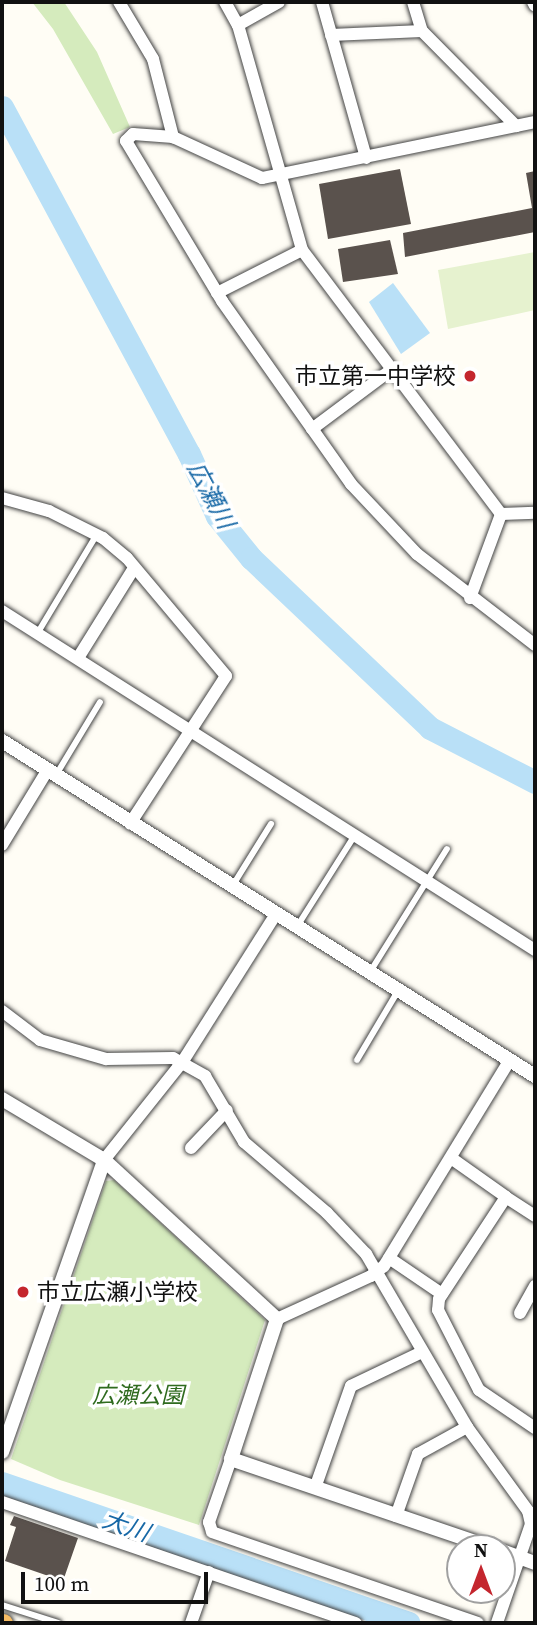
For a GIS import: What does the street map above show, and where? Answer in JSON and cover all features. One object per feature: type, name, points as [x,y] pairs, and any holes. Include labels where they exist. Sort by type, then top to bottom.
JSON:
[{"type":"street","points":[[120,2],[153,59],[173,137]]},
{"type":"street","points":[[225,2],[238,25],[302,250],[501,514]]},
{"type":"street","points":[[238,25],[279,2]]},
{"type":"street","points":[[322,2],[366,158]]},
{"type":"street","points":[[413,2],[422,31],[516,126]]},
{"type":"street","points":[[331,35],[422,31]]},
{"type":"street","points":[[535,122],[262,178],[173,137],[133,134],[126,141],[217,293],[351,484],[407,545],[470,598],[535,645]]},
{"type":"street","points":[[217,293],[302,250]]},
{"type":"street","points":[[312,429],[391,370]]},
{"type":"street","points":[[2,498],[49,511],[97,534],[134,568],[226,676],[130,824]]},
{"type":"street","points":[[501,514],[535,513]]},
{"type":"street","points":[[470,598],[501,514]]},
{"type":"street","points":[[78,659],[134,568]]},
{"type":"street","points":[[2,611],[535,950]]},
{"type":"street","points":[[2,741],[130,824],[535,1076]]},
{"type":"street","points":[[2,845],[51,774]]},
{"type":"street","points":[[2,1452],[104,1160],[183,1061],[276,914]]},
{"type":"street","points":[[2,1012],[40,1040],[106,1059],[183,1061],[210,1080],[244,1142],[327,1213],[378,1272],[467,1427],[528,1510],[531,1524],[497,1623]]},
{"type":"street","points":[[478,1623],[212,1532],[209,1522],[277,1319],[378,1272],[390,1258],[509,1061]]},
{"type":"street","points":[[2,1100],[104,1160],[277,1319]]},
{"type":"street","points":[[191,1148],[227,1110]]},
{"type":"street","points":[[451,1158],[535,1216]]},
{"type":"street","points":[[506,1197],[442,1294],[438,1310],[479,1390],[535,1428]]},
{"type":"street","points":[[390,1258],[442,1294]]},
{"type":"street","points":[[520,1312],[535,1286]]},
{"type":"street","points":[[315,1488],[351,1386],[422,1352]]},
{"type":"street","points":[[396,1516],[418,1454],[467,1427]]},
{"type":"street","points":[[232,1458],[450,1534]]},
{"type":"street","points":[[2,1502],[209,1572],[332,1619],[356,1623]]},
{"type":"street","points":[[516,1556],[535,1563]]},
{"type":"street","points":[[191,1623],[209,1572]]},
{"type":"lane","points":[[37,634],[97,534]]},
{"type":"lane","points":[[51,774],[100,702]]},
{"type":"lane","points":[[232,887],[271,824]]},
{"type":"lane","points":[[296,928],[355,835]]},
{"type":"lane","points":[[370,973],[447,849]]},
{"type":"lane","points":[[357,1059],[398,991]]},
{"type":"lane","points":[[2,1605],[58,1623]]},
{"type":"green space","points":[[32,2],[64,2],[97,52],[130,127],[113,134],[53,29]]},
{"type":"green space","points":[[535,252],[535,310],[448,329],[438,270]]},
{"type":"green space","name":"広瀬公園","points":[[114,1180],[265,1320],[199,1525],[60,1480],[11,1459],[106,1181]]},
{"type":"water","points":[[393,283],[430,333],[401,354],[369,302]]},
{"type":"building","points":[[400,169],[411,224],[328,239],[319,184]]},
{"type":"building","points":[[535,171],[535,232],[405,257],[403,233],[532,208],[526,173]]},
{"type":"building","points":[[390,240],[398,274],[343,282],[338,249]]},
{"type":"building","points":[[14,1516],[78,1538],[63,1581],[5,1561],[16,1527],[10,1525]]},
{"type":"waterway","name":"広瀬川","points":[[2,107],[189,454],[217,516],[251,558],[430,728],[535,782]]},
{"type":"waterway","name":"大川","points":[[2,1483],[409,1623]]},
{"type":"place","name":"市立第一中学校","points":[[470,376]]},
{"type":"place","name":"市立広瀬小学校","points":[[23,1292]]}]
